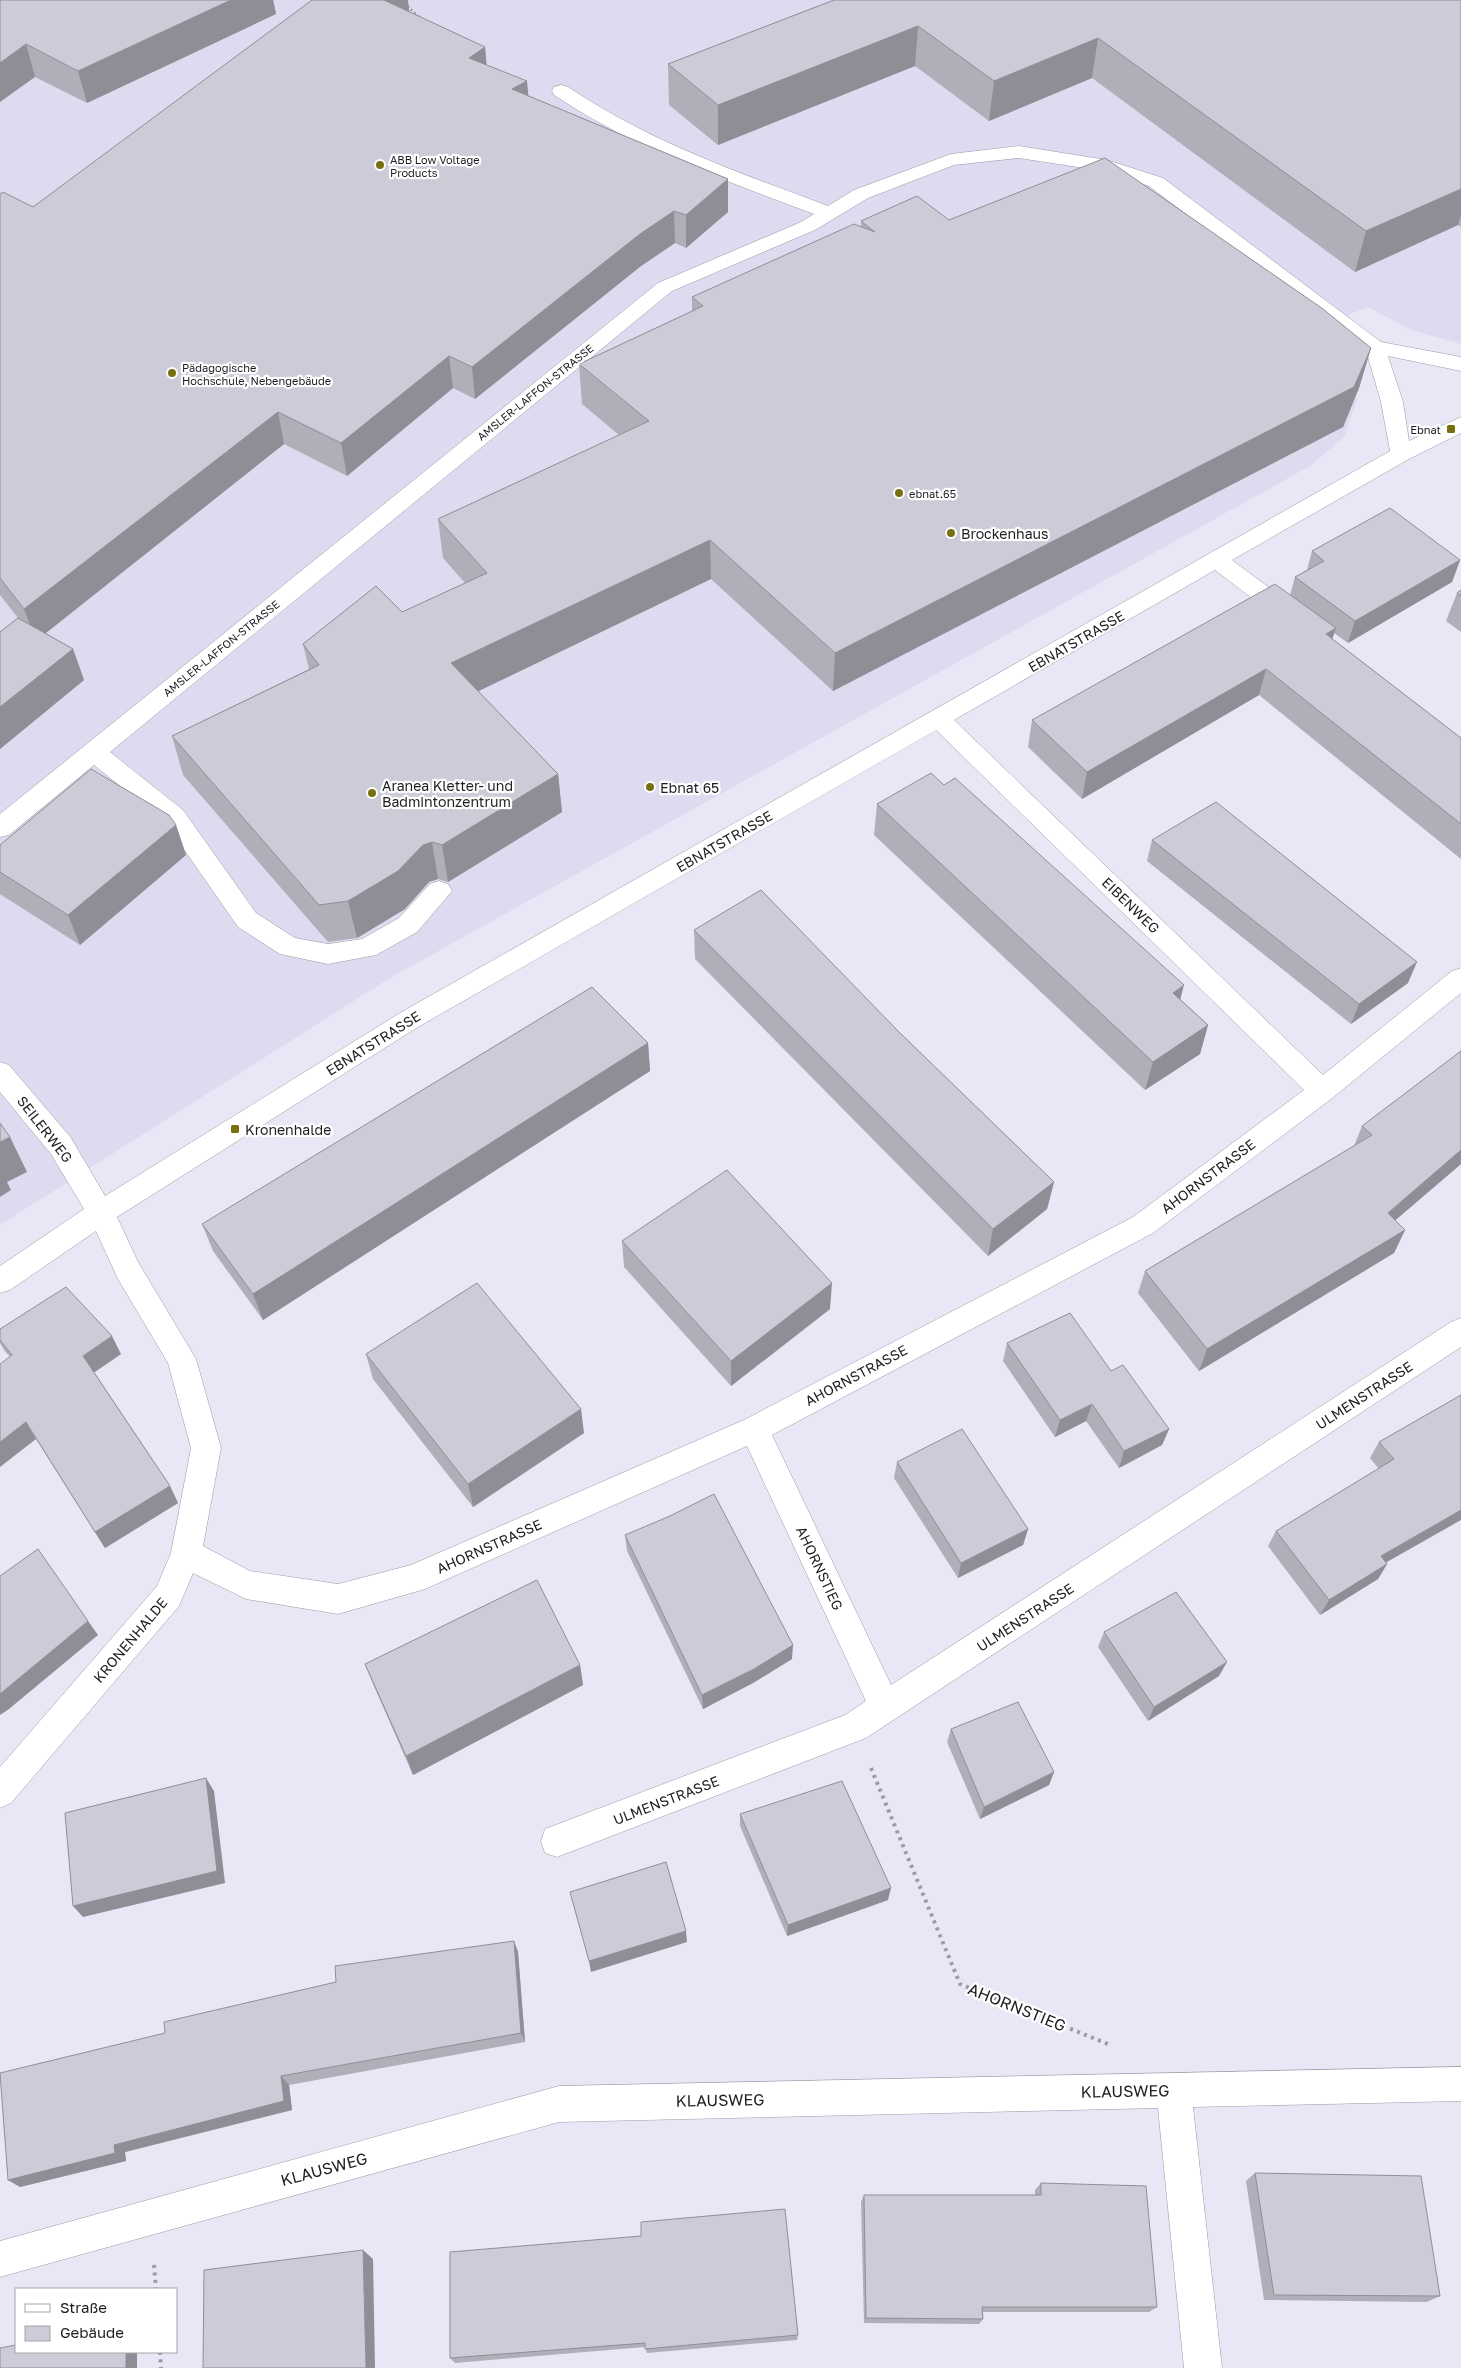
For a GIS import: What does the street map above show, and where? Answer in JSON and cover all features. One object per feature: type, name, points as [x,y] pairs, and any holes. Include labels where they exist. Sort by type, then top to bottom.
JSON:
[{"type":"street","points":[[561,91],[586,109],[673,153],[829,213]]},
{"type":"street","name":"AMSLER-LAFFON-STRASSE","points":[[0,828],[664,287],[808,226],[861,194],[951,160],[1019,152],[1107,166],[1156,182],[1375,347]]},
{"type":"street","points":[[1401,454],[1392,402],[1375,347],[1461,364]]},
{"type":"street","name":"EBNATSTRASSE","points":[[0,1280],[102,1213],[409,1020],[1401,454],[1461,424]]},
{"type":"street","points":[[1216,560],[1311,630]]},
{"type":"street","name":"EIBENWEG","points":[[939,719],[1322,1091]]},
{"type":"street","points":[[94,752],[174,816],[247,920],[289,947],[328,954],[367,948],[408,924],[439,890]]},
{"type":"street","name":"AHORNSTRASSE","points":[[186,1553],[246,1585],[338,1599],[414,1579],[754,1429],[1142,1225],[1322,1091],[1461,978]]},
{"type":"street","name":"SEILERWEG","points":[[0,1073],[61,1146],[102,1213]]},
{"type":"street","name":"KRONENHALDE","points":[[0,1792],[168,1596],[186,1553],[206,1448],[182,1358],[128,1270],[102,1213]]},
{"type":"street","name":"ULMENSTRASSE","points":[[557,1841],[856,1728],[1461,1331]]},
{"type":"street","name":"AHORNSTIEG","points":[[754,1429],[886,1708]]},
{"type":"street","name":"KLAUSWEG","points":[[0,2258],[559,2104],[1461,2084]]},
{"type":"street","points":[[1174,2090],[1203,2368]]},
{"type":"path","name":"AHORNSTIEG","points":[[856,1728],[960,1984],[1117,2047]]},
{"type":"path","points":[[160,2353],[161,2368]]},
{"type":"shaded area","points":[[0,0],[1461,0],[1461,344],[1411,330],[1368,307],[1316,328],[1343,362],[1357,400],[1344,437],[1310,466],[390,978],[0,1225]]},
{"type":"building","points":[[0,0],[231,0],[78,71],[26,44],[0,63]]},
{"type":"building","points":[[312,0],[384,0],[485,47],[469,58],[527,81],[512,89],[728,179],[686,215],[674,211],[640,234],[472,367],[449,356],[341,443],[278,412],[24,609],[0,578],[0,194],[3,192],[33,207]]},
{"type":"building","points":[[834,0],[1461,0],[1461,189],[1366,231],[1098,38],[994,81],[918,26],[718,105],[668,64]]},
{"type":"building","points":[[1105,158],[1323,309],[1371,348],[1354,387],[835,653],[710,540],[451,663],[558,774],[442,845],[432,842],[423,845],[398,871],[348,901],[319,905],[172,736],[319,665],[303,644],[376,586],[402,612],[487,573],[438,519],[649,421],[579,364],[703,306],[692,297],[854,224],[875,232],[861,221],[917,196],[949,220]]},
{"type":"building","points":[[1390,508],[1460,560],[1355,621],[1295,577],[1324,561],[1312,551]]},
{"type":"building","points":[[1275,584],[1336,628],[1326,634],[1461,738],[1461,824],[1266,669],[1087,772],[1032,720]]},
{"type":"building","points":[[18,618],[73,649],[0,707],[0,632]]},
{"type":"building","points":[[91,769],[169,815],[176,825],[68,915],[0,872],[0,845]]},
{"type":"building","points":[[931,773],[944,785],[955,778],[1184,985],[1173,993],[1208,1025],[1153,1062],[877,804]]},
{"type":"building","points":[[1216,802],[1417,962],[1359,1004],[1152,840]]},
{"type":"building","points":[[761,890],[899,1032],[1054,1182],[993,1229],[694,930]]},
{"type":"building","points":[[592,987],[648,1043],[253,1294],[202,1224]]},
{"type":"building","points":[[1461,1051],[1461,1150],[1388,1213],[1405,1230],[1207,1349],[1145,1271],[1372,1135],[1362,1126]]},
{"type":"building","points":[[0,1123],[10,1137],[0,1142]]},
{"type":"building","points":[[727,1170],[832,1283],[731,1361],[622,1241]]},
{"type":"building","points":[[477,1283],[581,1409],[468,1484],[366,1354]]},
{"type":"building","points":[[66,1287],[112,1336],[83,1356],[170,1486],[95,1532],[26,1422],[0,1442],[0,1364],[12,1355],[0,1340],[0,1329]]},
{"type":"building","points":[[1070,1313],[1111,1371],[1123,1365],[1169,1429],[1124,1451],[1092,1404],[1060,1420],[1007,1343]]},
{"type":"building","points":[[1461,1395],[1461,1510],[1381,1556],[1387,1564],[1329,1600],[1276,1531],[1394,1459],[1379,1442]]},
{"type":"building","points":[[962,1429],[1028,1529],[961,1563],[897,1462]]},
{"type":"building","points":[[714,1494],[793,1645],[754,1669],[702,1695],[625,1535],[670,1516]]},
{"type":"building","points":[[38,1549],[88,1621],[0,1694],[0,1576]]},
{"type":"building","points":[[537,1580],[580,1665],[406,1756],[365,1664]]},
{"type":"building","points":[[1176,1592],[1227,1662],[1154,1707],[1104,1632]]},
{"type":"building","points":[[1018,1702],[1054,1772],[984,1807],[951,1729]]},
{"type":"building","points":[[206,1778],[217,1871],[73,1906],[65,1813]]},
{"type":"building","points":[[842,1781],[891,1888],[788,1925],[740,1814]]},
{"type":"building","points":[[666,1862],[686,1931],[589,1961],[570,1892]]},
{"type":"building","points":[[514,1941],[521,2033],[281,2076],[284,2101],[114,2145],[115,2153],[8,2180],[0,2073],[165,2033],[164,2022],[336,1982],[335,1966]]},
{"type":"building","points":[[1255,2173],[1421,2176],[1440,2296],[1274,2295]]},
{"type":"building","points":[[1041,2183],[1146,2186],[1157,2307],[982,2307],[983,2319],[866,2318],[864,2195],[1041,2195]]},
{"type":"building","points":[[785,2209],[798,2335],[645,2349],[645,2343],[450,2358],[450,2252],[641,2236],[641,2222]]},
{"type":"building","points":[[363,2250],[366,2368],[203,2368],[204,2270]]},
{"type":"building","points":[[15,2345],[15,2353],[126,2353],[126,2368],[0,2368],[0,2348]]},
{"type":"place","name":"ABB Low Voltage Products","points":[[380,165]]},
{"type":"place","name":"Pädagogische Hochschule, Nebengebäude","points":[[172,373]]},
{"type":"place","name":"Ebnat","points":[[1451,429]]},
{"type":"place","name":"ebnat.65","points":[[899,493]]},
{"type":"place","name":"Brockenhaus","points":[[951,533]]},
{"type":"place","name":"Ebnat 65","points":[[650,787]]},
{"type":"place","name":"Aranea Kletter- und Badmintonzentrum","points":[[372,793]]},
{"type":"place","name":"Kronenhalde","points":[[235,1129]]}]
